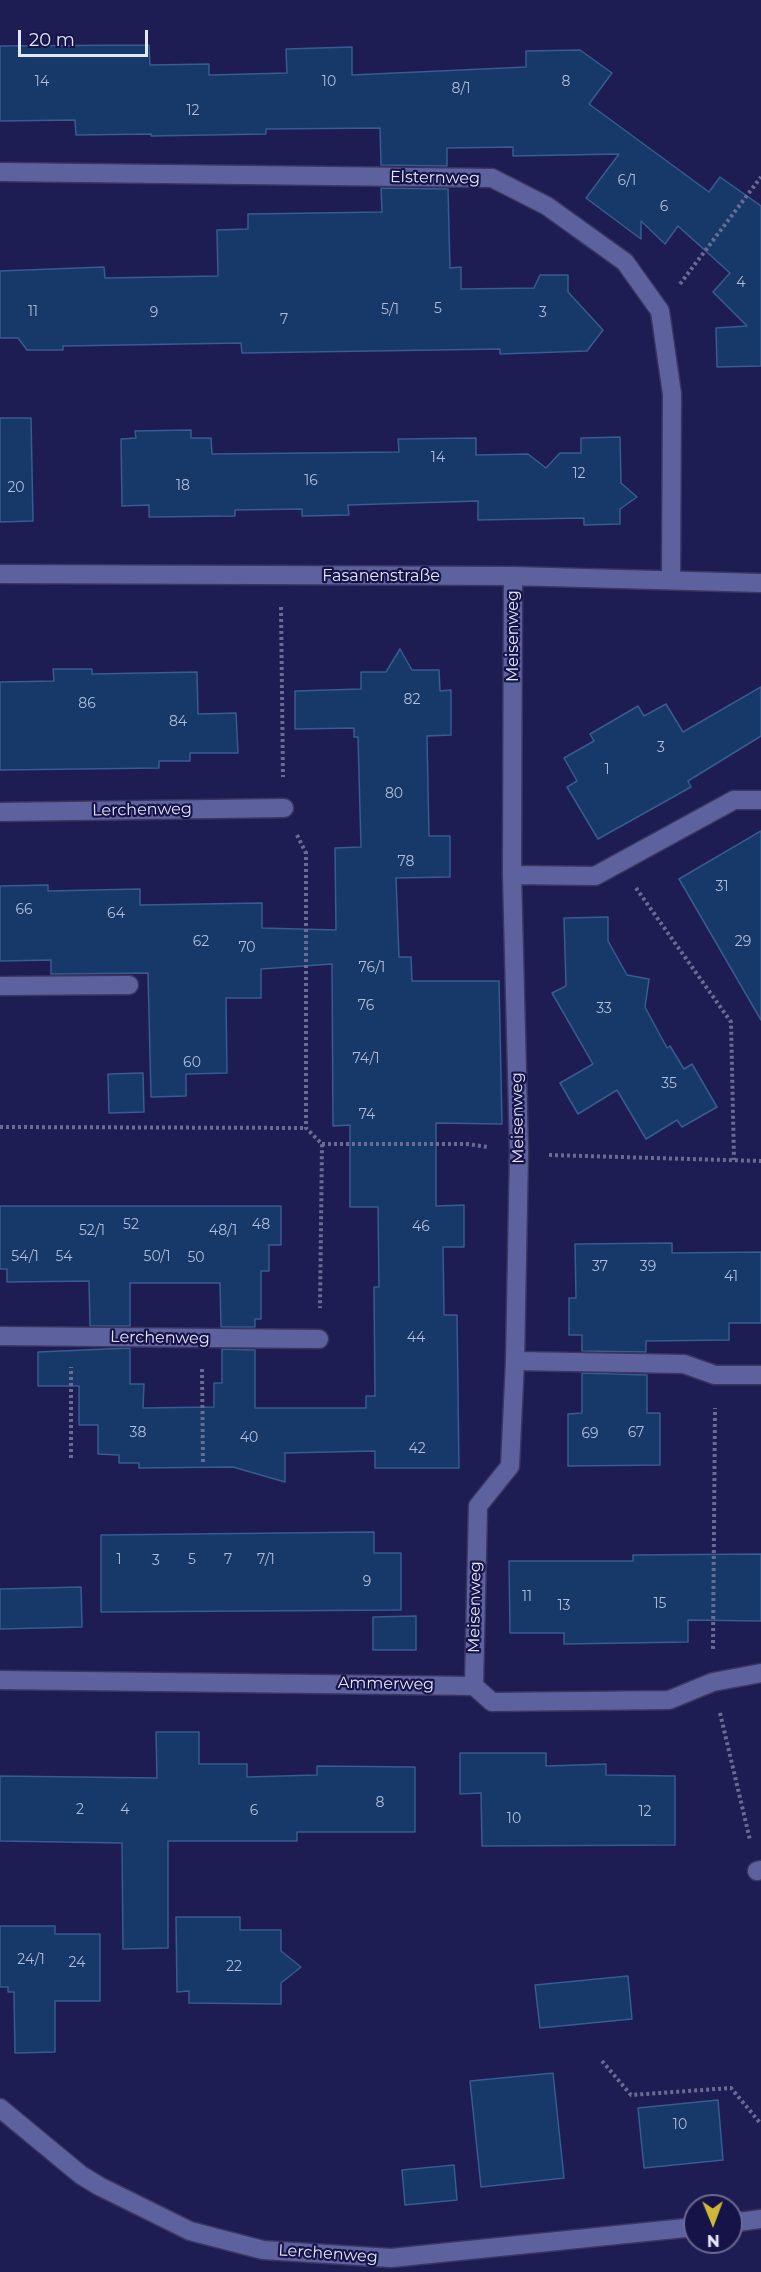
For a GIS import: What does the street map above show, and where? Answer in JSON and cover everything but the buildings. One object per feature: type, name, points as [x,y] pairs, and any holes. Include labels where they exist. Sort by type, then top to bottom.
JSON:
[{"type":"street","name":"Elsternweg","points":[[0,172],[492,178],[547,206],[624,262],[660,311],[672,394],[671,579]]},
{"type":"street","name":"Fasanenstraße","points":[[0,574],[513,576],[761,583]]},
{"type":"street","name":"Meisenweg","points":[[474,1686],[478,1506],[510,1466],[515,1361],[519,1151],[512,875],[513,576]]},
{"type":"street","points":[[512,875],[595,876],[734,800],[761,800]]},
{"type":"street","name":"Lerchenweg","points":[[0,812],[284,808]]},
{"type":"street","points":[[0,986],[129,985]]},
{"type":"street","name":"Lerchenweg","points":[[0,1336],[319,1339]]},
{"type":"street","points":[[515,1361],[684,1364],[715,1375],[761,1375]]},
{"type":"street","points":[[474,1686],[492,1702],[669,1700],[713,1682],[761,1673]]},
{"type":"street","name":"Ammerweg","points":[[0,1680],[474,1686]]},
{"type":"street","name":"Lerchenweg","points":[[0,2108],[81,2175],[99,2186],[190,2230],[263,2250],[391,2258],[683,2228]]},
{"type":"street","points":[[743,2221],[761,2219]]},
{"type":"path","points":[[660,311],[761,177]]},
{"type":"path","points":[[281,576],[284,808],[306,853],[306,1128]]},
{"type":"path","points":[[619,864],[731,1022],[734,1160]]},
{"type":"path","points":[[0,1127],[306,1128],[322,1144],[319,1339]]},
{"type":"path","points":[[71,1337],[71,1458]]},
{"type":"path","points":[[202,1338],[203,1465]]},
{"type":"path","points":[[715,1375],[713,1682],[759,1870]]},
{"type":"path","points":[[602,2061],[631,2095],[731,2088],[761,2124]]}]
